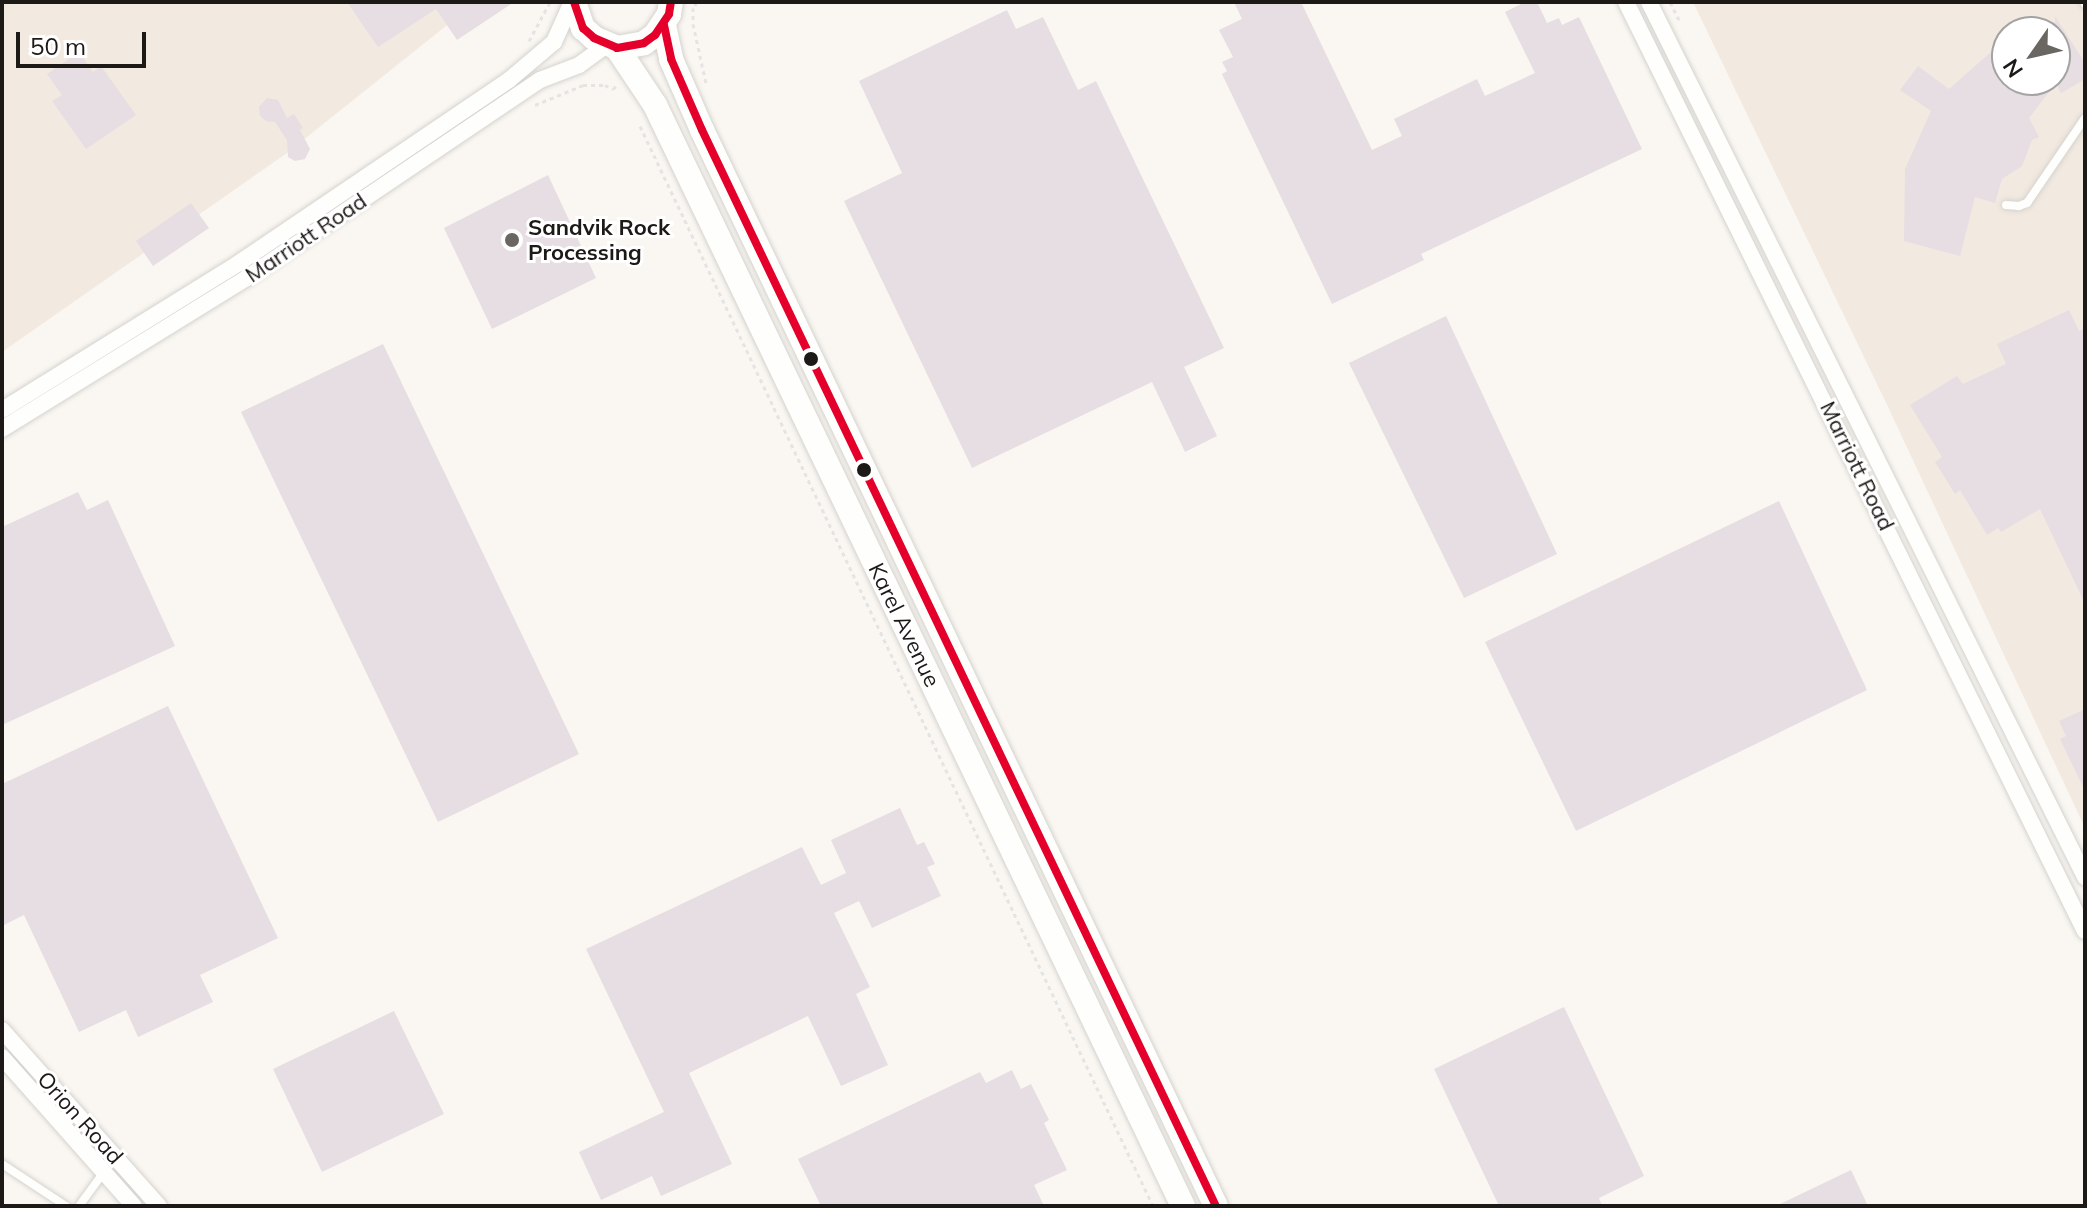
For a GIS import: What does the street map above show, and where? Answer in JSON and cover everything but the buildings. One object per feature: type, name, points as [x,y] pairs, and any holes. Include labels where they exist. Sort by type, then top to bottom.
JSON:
[{"type":"main road","name":"Karel Avenue","points":[[573,2],[583,28],[612,46],[655,105],[1175,1199]]},
{"type":"main road","name":"Karel Avenue","points":[[612,46],[644,43],[667,13]]},
{"type":"main road","name":"Karel Avenue","points":[[667,13],[671,59],[702,130],[1216,1206]]},
{"type":"street","name":"Marriott Road","points":[[2,410],[239,263],[509,80],[554,42],[563,29],[573,2]]},
{"type":"street","name":"Marriott Road","points":[[1626,2],[2085,931]]},
{"type":"street","name":"Marriott Road","points":[[1649,2],[2085,877]]},
{"type":"street","name":"Marriott Road","points":[[2,429],[248,277],[529,87],[579,65],[612,46]]},
{"type":"street","name":"Orion Road","points":[[2,1030],[159,1206]]},
{"type":"street","name":"Orion Road","points":[[2,1057],[134,1206]]},
{"type":"lane","points":[[2006,205],[2027,203],[2085,118]]},
{"type":"lane","points":[[2,1164],[66,1206]]},
{"type":"lane","points":[[79,1206],[104,1172]]},
{"type":"path","points":[[541,21],[550,2]]},
{"type":"path","points":[[697,2],[693,24],[705,82]]},
{"type":"path","points":[[530,107],[583,85],[605,85],[613,89],[617,84]]},
{"type":"path","points":[[635,115],[1153,1206]]},
{"type":"shaded area","points":[[2,2],[476,2],[287,153],[2,352]]},
{"type":"shaded area","points":[[1693,2],[2085,2],[2085,828],[1889,409]]},
{"type":"transit line","points":[[574,2],[583,28],[594,38],[617,48],[644,43],[655,35],[669,14],[671,2]]},
{"type":"transit line","points":[[664,25],[671,59],[702,130],[1216,1206]]},
{"type":"place","name":"Sandvik Rock Processing","points":[[512,240]]}]
